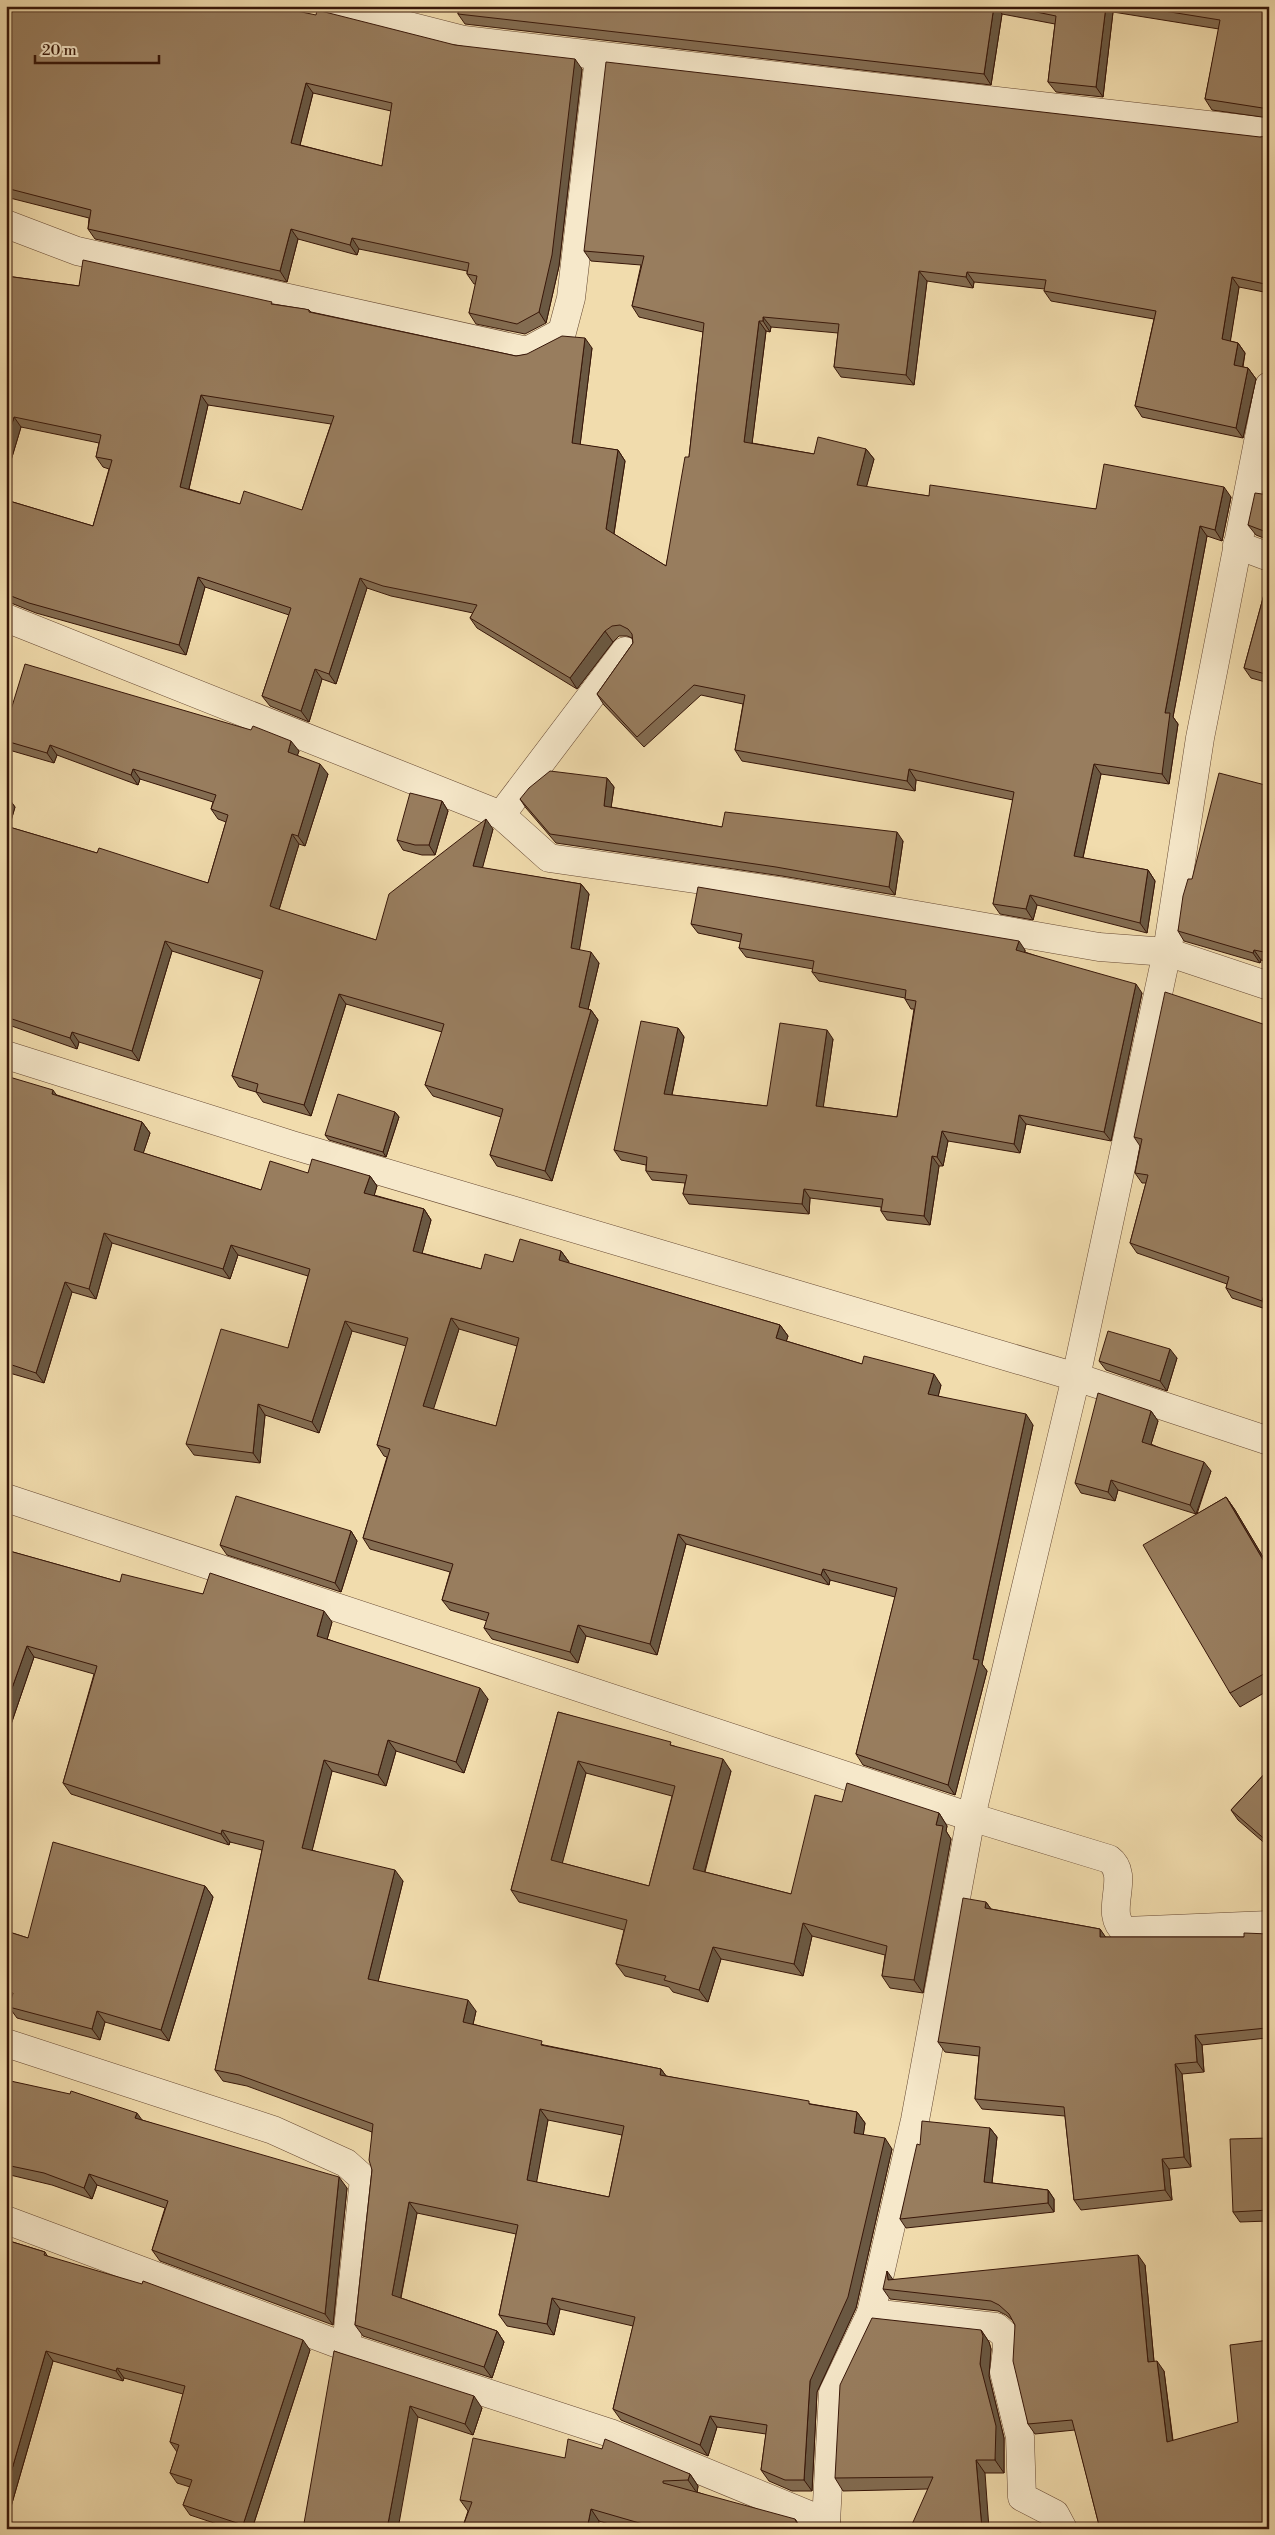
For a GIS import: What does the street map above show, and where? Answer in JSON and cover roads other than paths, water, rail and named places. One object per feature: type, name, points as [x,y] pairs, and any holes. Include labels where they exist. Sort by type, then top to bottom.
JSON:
[{"type":"street","points":[[330,6],[464,40],[599,57],[1269,132]]},
{"type":"street","points":[[6,224],[77,251],[527,351],[562,332],[571,298],[599,57]]},
{"type":"street","points":[[6,2220],[346,2347],[610,2433],[823,2525],[833,2393],[871,2313],[915,2120],[971,1816],[1076,1377],[1167,952],[1200,738],[1269,386]]},
{"type":"street","points":[[1237,545],[1269,557]]},
{"type":"street","points":[[6,618],[501,815],[548,858],[778,891],[1099,947],[1167,952],[1269,986]]},
{"type":"street","points":[[501,815],[625,651]]},
{"type":"street","points":[[6,1056],[302,1148],[1076,1377],[1269,1441]]},
{"type":"street","points":[[6,1498],[971,1816],[1109,1859],[1116,1864],[1118,1873],[1116,1917],[1118,1925],[1125,1931],[1269,1925]]},
{"type":"street","points":[[6,2043],[273,2130],[346,2163],[364,2179],[346,2347]]},
{"type":"street","points":[[871,2313],[996,2328],[1006,2336],[1008,2349],[1004,2372],[1020,2437],[1022,2496],[1056,2514],[1063,2529]]}]
